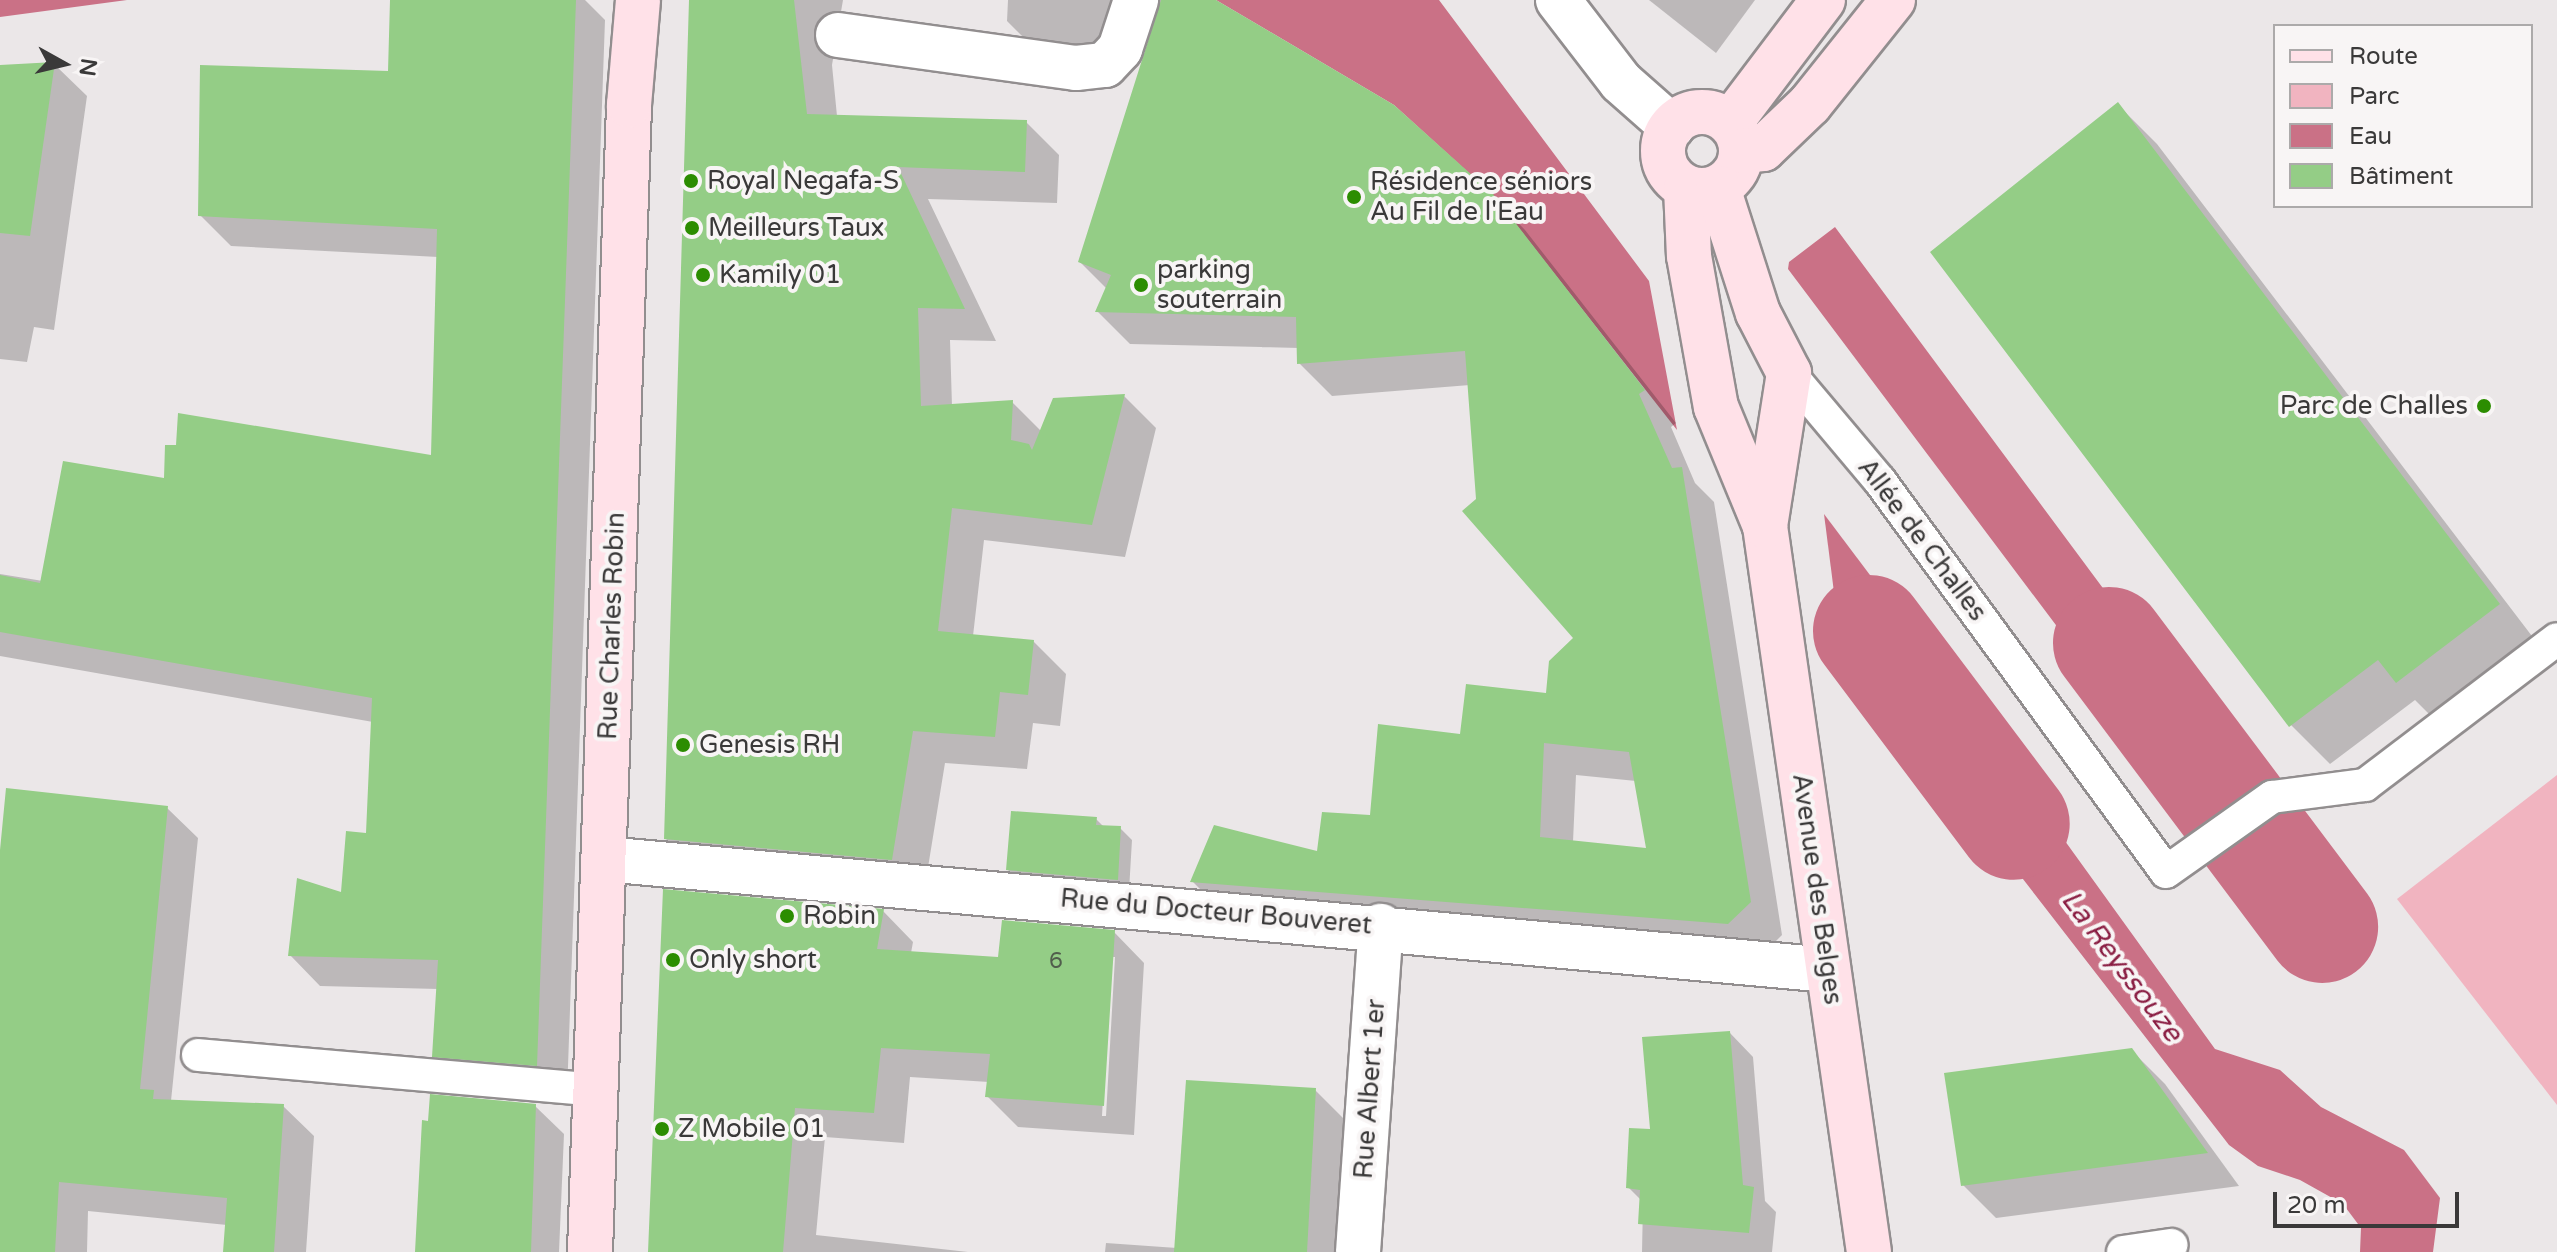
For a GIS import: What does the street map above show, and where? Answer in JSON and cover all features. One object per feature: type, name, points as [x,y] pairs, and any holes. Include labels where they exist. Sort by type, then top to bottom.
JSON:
[{"type":"main road","name":"Rue Charles Robin","points":[[590,1252],[629,105],[638,0]]},
{"type":"main road","points":[[1823,0],[1736,137],[1736,173],[1702,188],[1664,161],[1663,148],[1672,127],[1700,112],[1736,137],[1763,149],[1810,104],[1893,0]]},
{"type":"main road","name":"Allée de Challes","points":[[1702,188],[1758,313],[1789,373]]},
{"type":"main road","name":"Avenue des Belges","points":[[1702,188],[1689,256],[1716,407],[1765,526],[1869,1252]]},
{"type":"main road","name":"Avenue des Belges","points":[[1765,526],[1789,373]]},
{"type":"street","points":[[838,35],[1076,68],[1105,65],[1120,49],[1136,0]]},
{"type":"street","points":[[1558,0],[1621,82],[1672,127]]},
{"type":"street","name":"Rue du Docteur Bouveret","points":[[604,859],[1381,926],[1828,970]]},
{"type":"street","name":"Rue Albert 1er","points":[[1358,1252],[1381,926]]},
{"type":"lane","name":"Allée de Challes","points":[[1789,373],[1880,481],[2166,872],[2272,797],[2365,785],[2557,639]]},
{"type":"lane","points":[[198,1055],[596,1090]]},
{"type":"lane","points":[[2123,1252],[2171,1245]]},
{"type":"green space","points":[[2557,775],[2557,1105],[2397,899]]},
{"type":"water","points":[[0,0],[127,0],[0,17]]},
{"type":"water","points":[[1216,0],[1439,0],[1649,281],[1677,430],[1492,194],[1394,105]]},
{"type":"water","points":[[1835,227],[2223,750],[2170,788],[2159,762],[1788,269],[1789,262]]},
{"type":"water","points":[[1824,514],[1928,652],[1880,692],[1840,639]]},
{"type":"water","points":[[1949,680],[2215,1049],[2280,1070],[2321,1107],[2404,1150],[2440,1198],[2433,1252],[2360,1252],[2361,1228],[2343,1204],[2300,1180],[2258,1166],[2229,1145],[1899,719]]},
{"type":"water","points":[[2286,836],[2351,924],[2307,957],[2251,884],[2235,874]]},
{"type":"building","points":[[390,0],[576,0],[537,1066],[432,1057],[438,960],[288,956],[297,878],[341,892],[346,831],[366,833],[372,698],[0,632],[0,575],[40,583],[63,461],[164,478],[165,445],[176,445],[178,413],[431,455],[437,229],[198,216],[200,65],[388,71]]},
{"type":"building","points":[[689,0],[794,0],[807,114],[1027,120],[1025,172],[898,167],[965,309],[918,308],[921,406],[1013,400],[1011,440],[1029,444],[1032,450],[1053,398],[1125,394],[1092,525],[952,508],[938,631],[1034,640],[1028,695],[1000,692],[995,737],[913,731],[892,860],[664,839]]},
{"type":"building","points":[[1161,0],[1216,0],[1394,105],[1493,194],[1645,390],[1639,394],[1672,468],[1682,467],[1751,902],[1728,924],[1190,882],[1214,825],[1317,851],[1322,812],[1370,815],[1378,724],[1460,734],[1466,684],[1546,693],[1549,661],[1573,638],[1462,511],[1476,499],[1465,351],[1297,364],[1296,317],[1095,312],[1111,275],[1078,262]],"holes":[[[1544,743],[1629,752],[1646,848],[1540,837]]]},
{"type":"building","points":[[55,62],[30,236],[0,233],[0,65]]},
{"type":"building","points":[[2118,102],[2500,604],[2396,683],[2378,660],[2289,727],[1930,252]]},
{"type":"building","points":[[6,788],[168,806],[140,1089],[154,1090],[153,1099],[284,1104],[274,1252],[223,1252],[227,1198],[59,1182],[55,1252],[0,1252],[0,850]]},
{"type":"building","points":[[1011,811],[1097,817],[1096,825],[1121,826],[1118,880],[1006,870]]},
{"type":"building","points":[[663,889],[884,909],[877,949],[998,957],[1002,920],[1115,930],[1104,1106],[985,1097],[990,1054],[881,1048],[874,1113],[795,1108],[783,1252],[648,1252]]},
{"type":"building","points":[[1730,1031],[1743,1185],[1754,1187],[1749,1233],[1638,1224],[1640,1190],[1626,1188],[1629,1128],[1650,1129],[1642,1037]]},
{"type":"building","points":[[2132,1048],[2208,1153],[1961,1186],[1944,1073]]},
{"type":"building","points":[[1186,1080],[1316,1088],[1307,1252],[1174,1252]]},
{"type":"building","points":[[430,1094],[536,1104],[531,1252],[415,1252],[422,1120],[428,1121]]},
{"type":"waterway","name":"La Reyssouze","points":[[1869,631],[2014,824]]},
{"type":"waterway","name":"La Reyssouze","points":[[2109,643],[2322,927]]},
{"type":"place","name":"Royal Negafa-S","points":[[691,181]]},
{"type":"place","name":"Résidence séniors Au Fil de l'Eau","points":[[1354,197]]},
{"type":"place","name":"Meilleurs Taux","points":[[692,228]]},
{"type":"place","name":"Kamily 01","points":[[703,275]]},
{"type":"place","name":"parking souterrain","points":[[1141,285]]},
{"type":"place","name":"Parc de Challes","points":[[2484,406]]},
{"type":"place","name":"Genesis RH","points":[[683,745]]},
{"type":"place","name":"Robin","points":[[787,916]]},
{"type":"place","name":"Only short","points":[[673,960]]},
{"type":"place","name":"Z Mobile 01","points":[[662,1129]]}]
